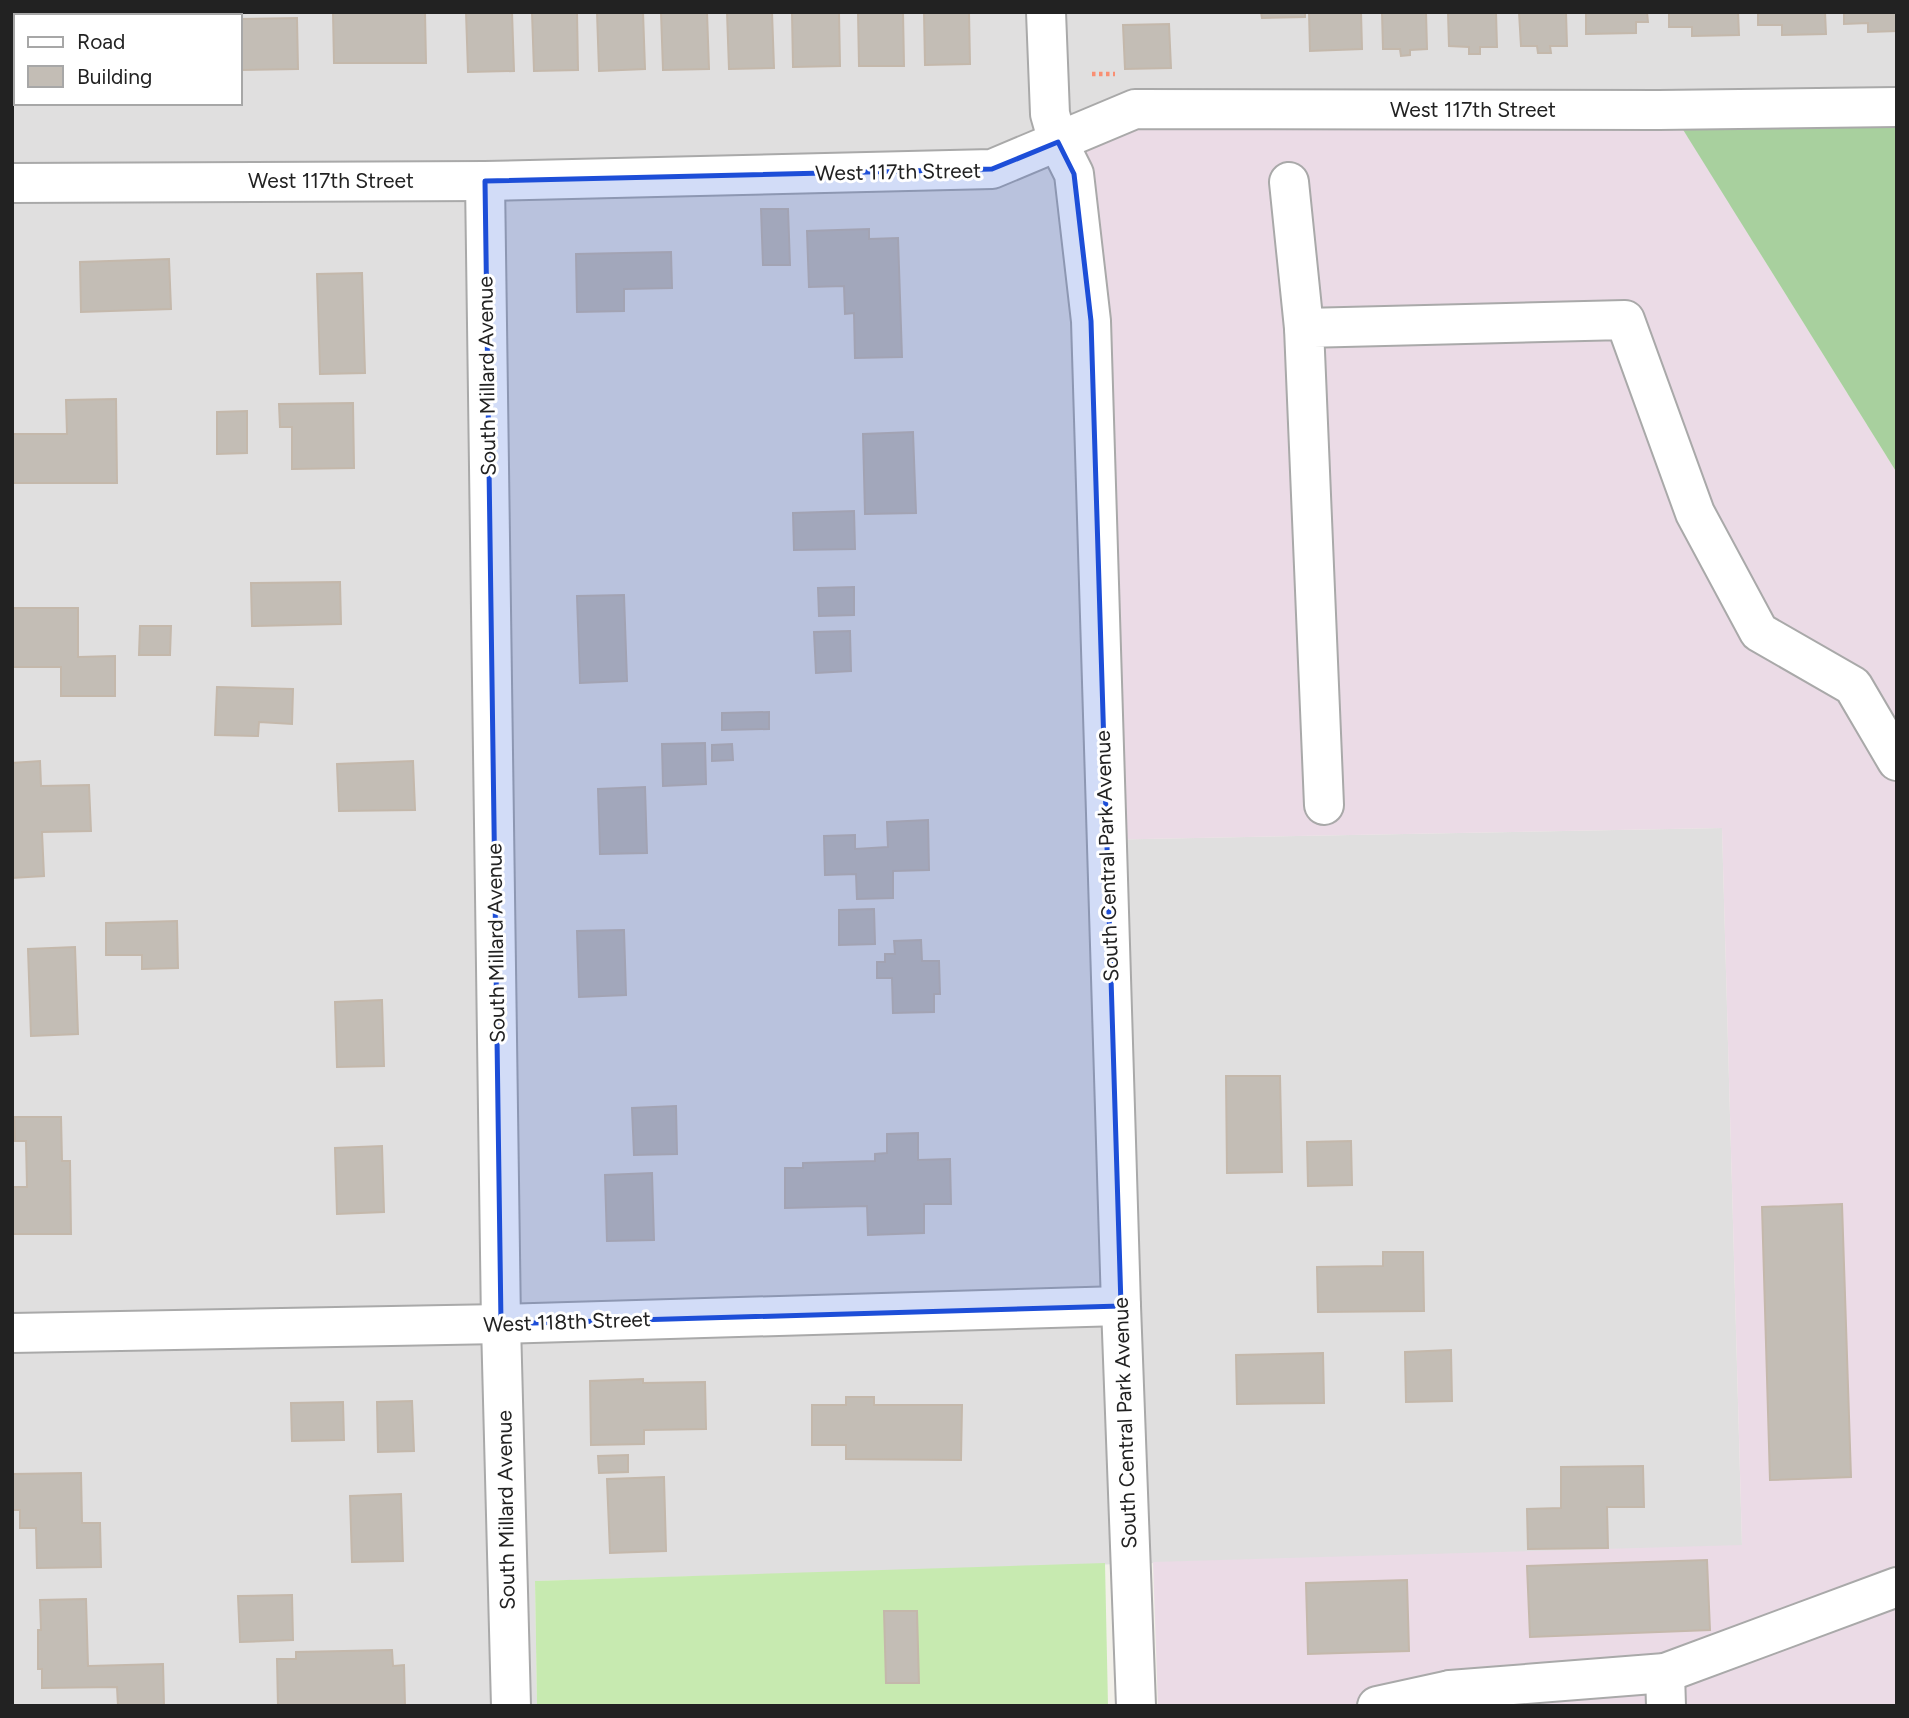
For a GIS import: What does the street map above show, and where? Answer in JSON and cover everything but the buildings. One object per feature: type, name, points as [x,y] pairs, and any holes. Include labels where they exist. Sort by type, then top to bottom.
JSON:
[{"type":"street","name":"South Central Park Avenue","points":[[1046,12],[1050,114],[1058,142],[1074,174],[1091,321],[1136,1706]]},
{"type":"street","name":"West 117th Street","points":[[12,183],[485,181],[992,169],[1135,109],[1659,110],[1897,107]]},
{"type":"street","name":"South Millard Avenue","points":[[485,181],[501,1325],[511,1706]]},
{"type":"street","points":[[1289,182],[1304,328],[1324,805]]},
{"type":"street","points":[[1304,328],[1625,320],[1695,513],[1759,632],[1853,686],[1897,761]]},
{"type":"street","name":"West 118th Street","points":[[12,1332],[501,1325],[1121,1306]]},
{"type":"street","points":[[1377,1706],[1450,1698],[1666,1689],[1897,1587]]},
{"type":"highlighted area","points":[[1058,142],[1074,174],[1091,321],[1121,1306],[501,1324],[485,181],[992,169]]},
{"type":"shaded area","points":[[12,12],[1897,12],[1897,116],[1093,840],[1722,828],[1742,1546],[535,1581],[537,1706],[12,1706]]},
{"type":"shaded area","points":[[1677,120],[1897,473],[1897,1706],[1158,1706],[1153,1562],[1742,1545],[1722,828],[1093,840],[1072,128]]},
{"type":"green space","points":[[1897,116],[1897,473],[1677,120]]},
{"type":"green space","points":[[1105,1563],[1108,1706],[537,1706],[535,1581]]}]
